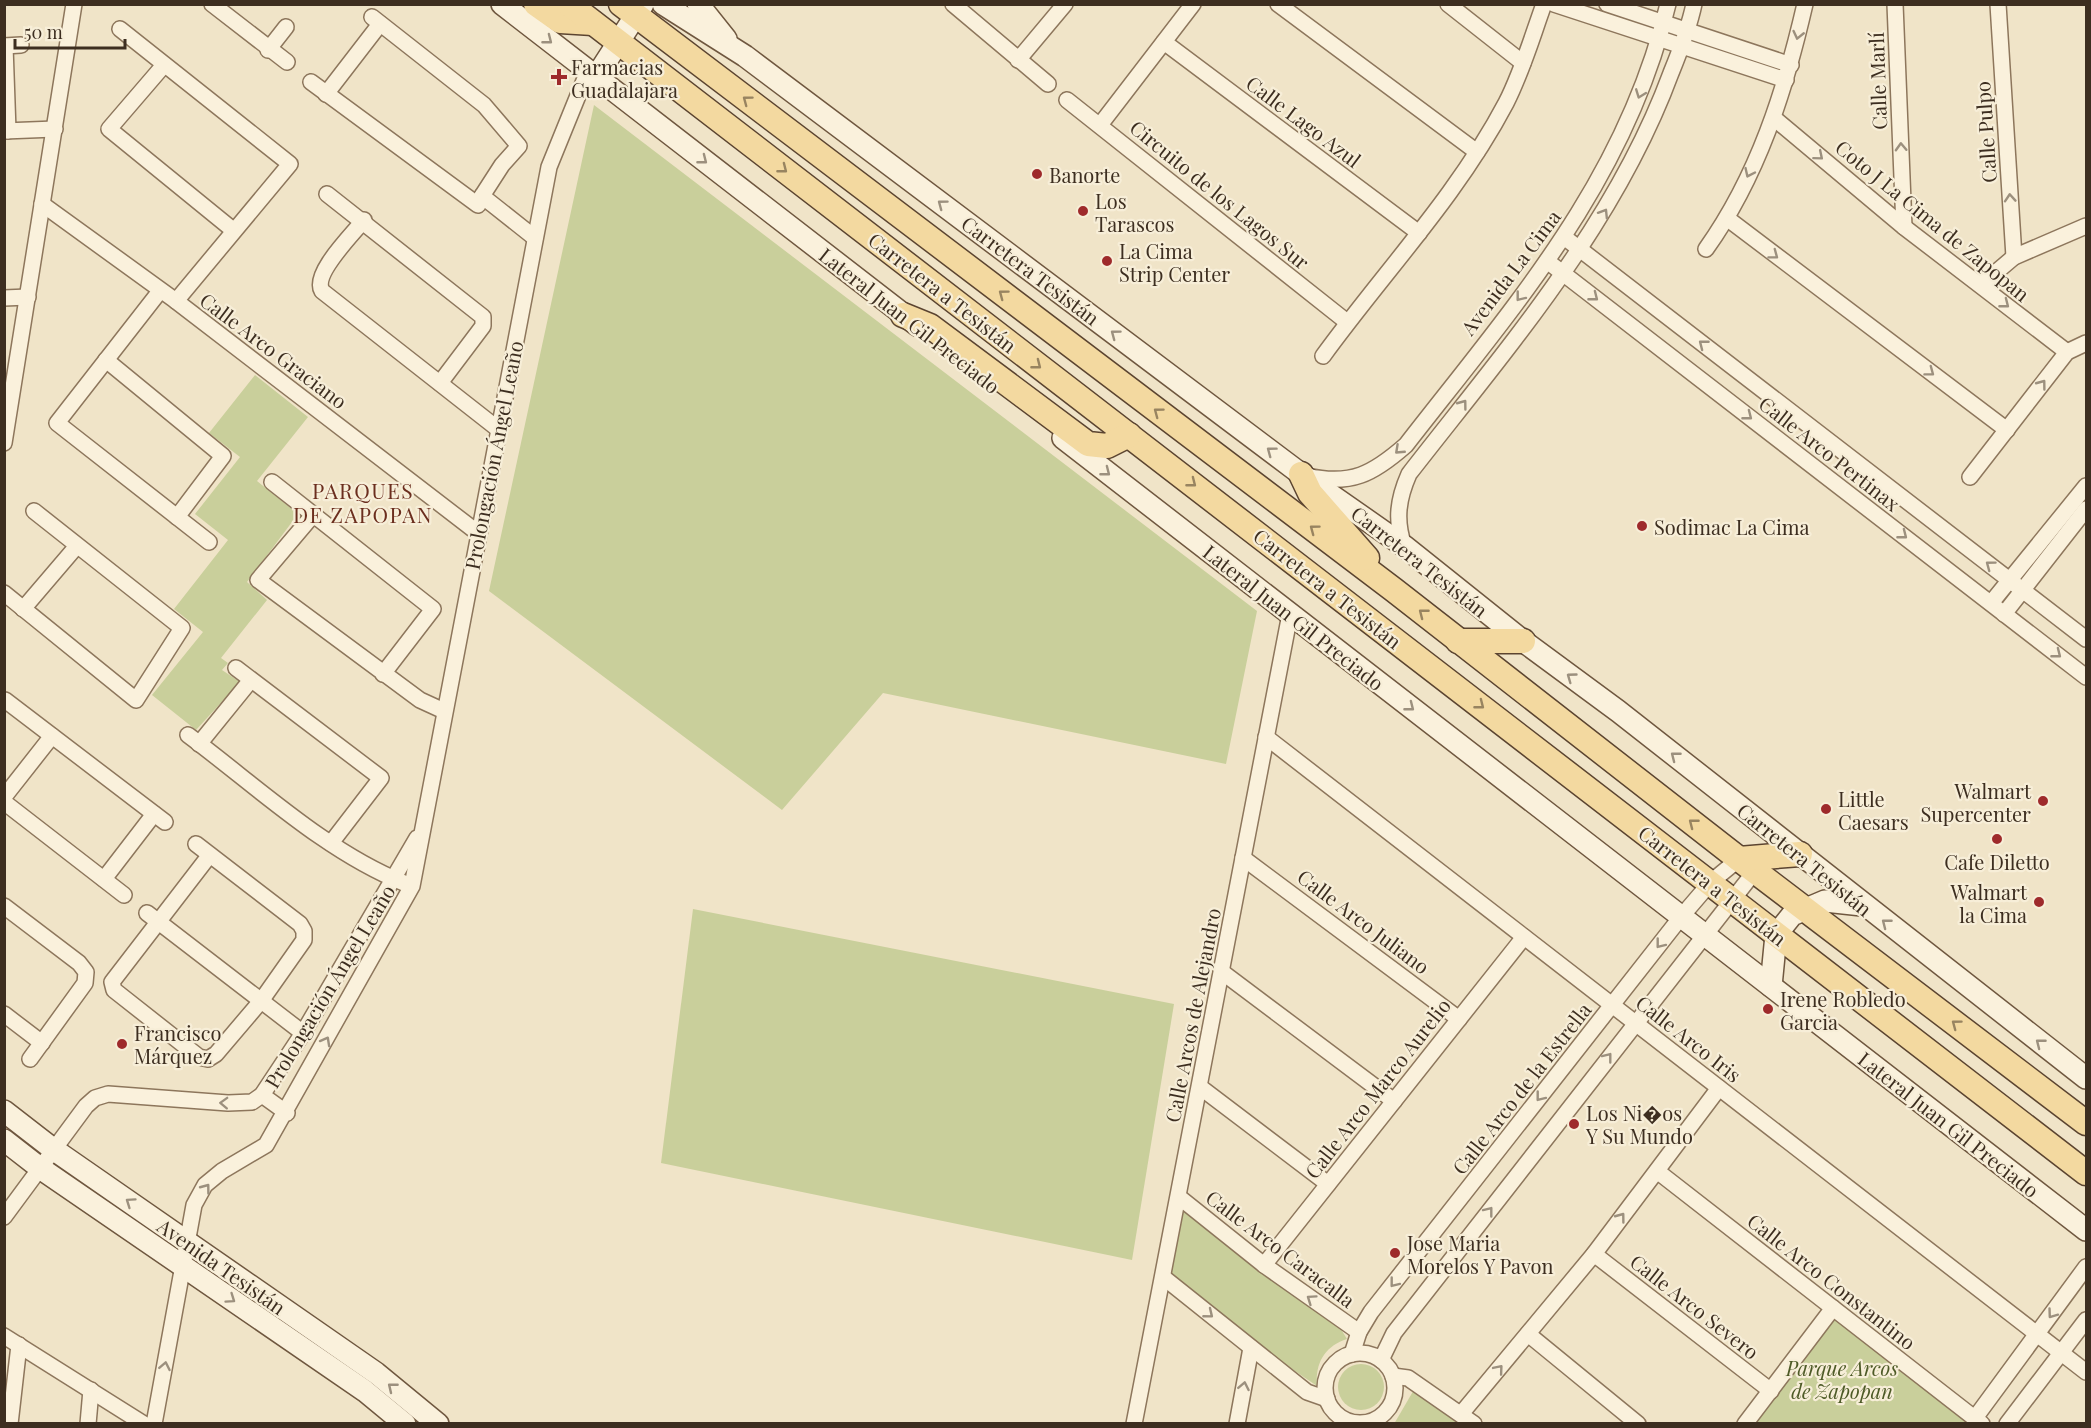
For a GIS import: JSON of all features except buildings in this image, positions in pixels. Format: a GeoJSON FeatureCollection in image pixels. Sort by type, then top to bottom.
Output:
{"type":"FeatureCollection","features":[{"type":"Feature","properties":{"kind":"main road","name":"Lateral Juan Gil Preciado"},"geometry":{"type":"LineString","coordinates":[[502,4],[588,79],[903,315],[2086,1230]]}},
{"type":"Feature","properties":{"kind":"main road"},"geometry":{"type":"LineString","coordinates":[[536,4],[560,21],[608,35]]}},
{"type":"Feature","properties":{"kind":"main road","name":"Carretera a Tesistán"},"geometry":{"type":"LineString","coordinates":[[569,4],[2086,1173]]}},
{"type":"Feature","properties":{"kind":"main road"},"geometry":{"type":"LineString","coordinates":[[663,4],[739,52]]}},
{"type":"Feature","properties":{"kind":"main road"},"geometry":{"type":"LineString","coordinates":[[698,4],[739,52]]}},
{"type":"Feature","properties":{"kind":"main road","name":"Prolongación Ángel Leaño"},"geometry":{"type":"LineString","coordinates":[[588,79],[608,35],[631,8]]}},
{"type":"Feature","properties":{"kind":"main road","name":"Carretera a Tesistán"},"geometry":{"type":"LineString","coordinates":[[631,8],[1394,590],[1747,865],[2086,1123]]}},
{"type":"Feature","properties":{"kind":"main road","name":"Carretera Tesistán"},"geometry":{"type":"LineString","coordinates":[[739,52],[1301,474],[1404,546],[2086,1078]]}},
{"type":"Feature","properties":{"kind":"main road"},"geometry":{"type":"LineString","coordinates":[[903,315],[930,326],[1088,444],[1107,446],[1129,435]]}},
{"type":"Feature","properties":{"kind":"main road"},"geometry":{"type":"LineString","coordinates":[[1301,474],[1310,493],[1394,590]]}},
{"type":"Feature","properties":{"kind":"main road"},"geometry":{"type":"LineString","coordinates":[[1458,640],[1523,641]]}},
{"type":"Feature","properties":{"kind":"main road"},"geometry":{"type":"LineString","coordinates":[[1747,865],[1800,854]]}},
{"type":"Feature","properties":{"kind":"main road"},"geometry":{"type":"LineString","coordinates":[[1771,986],[1776,935],[1792,915],[1825,901],[1862,904]]}},
{"type":"Feature","properties":{"kind":"main road","name":"Avenida Tesistán"},"geometry":{"type":"LineString","coordinates":[[4,1111],[53,1149],[376,1374],[438,1424]]}},
{"type":"Feature","properties":{"kind":"main road","name":"Avenida Tesistán"},"geometry":{"type":"LineString","coordinates":[[4,1140],[40,1168],[364,1391],[405,1424]]}},
{"type":"Feature","properties":{"kind":"street"},"geometry":{"type":"LineString","coordinates":[[4,443],[74,4]]}},
{"type":"Feature","properties":{"kind":"street"},"geometry":{"type":"LineString","coordinates":[[212,4],[268,50],[287,62]]}},
{"type":"Feature","properties":{"kind":"street"},"geometry":{"type":"LineString","coordinates":[[953,4],[1048,84]]}},
{"type":"Feature","properties":{"kind":"street"},"geometry":{"type":"LineString","coordinates":[[1018,60],[1065,4]]}},
{"type":"Feature","properties":{"kind":"street"},"geometry":{"type":"LineString","coordinates":[[1100,125],[1193,4]]}},
{"type":"Feature","properties":{"kind":"street"},"geometry":{"type":"LineString","coordinates":[[1278,4],[1477,152]]}},
{"type":"Feature","properties":{"kind":"street"},"geometry":{"type":"LineString","coordinates":[[1448,4],[1523,63]]}},
{"type":"Feature","properties":{"kind":"street"},"geometry":{"type":"LineString","coordinates":[[1323,356],[1347,322],[1419,233],[1477,152],[1506,102],[1544,4]]}},
{"type":"Feature","properties":{"kind":"street"},"geometry":{"type":"LineString","coordinates":[[1554,4],[1716,57],[1789,72]]}},
{"type":"Feature","properties":{"kind":"street"},"geometry":{"type":"LineString","coordinates":[[1607,4],[1721,42],[1789,72]]}},
{"type":"Feature","properties":{"kind":"street","name":"Avenida La Cima"},"geometry":{"type":"LineString","coordinates":[[1301,474],[1338,480],[1361,477],[1395,454],[1421,425],[1548,261],[1586,204],[1628,126],[1660,39],[1668,4]]}},
{"type":"Feature","properties":{"kind":"street"},"geometry":{"type":"LineString","coordinates":[[1404,546],[1398,529],[1402,490],[1409,474],[1563,273],[1617,192],[1642,143],[1682,46],[1694,4]]}},
{"type":"Feature","properties":{"kind":"street"},"geometry":{"type":"LineString","coordinates":[[1707,249],[1728,219],[1774,119],[1789,72],[1805,4]]}},
{"type":"Feature","properties":{"kind":"street","name":"Calle Marlí"},"geometry":{"type":"LineString","coordinates":[[1895,4],[1904,227]]}},
{"type":"Feature","properties":{"kind":"street","name":"Calle Pulpo"},"geometry":{"type":"LineString","coordinates":[[1998,4],[2014,257]]}},
{"type":"Feature","properties":{"kind":"street"},"geometry":{"type":"LineString","coordinates":[[1622,27],[1627,11]]}},
{"type":"Feature","properties":{"kind":"street"},"geometry":{"type":"LineString","coordinates":[[312,82],[326,94],[477,205],[502,165],[519,146],[484,105],[376,21],[326,94]]}},
{"type":"Feature","properties":{"kind":"street"},"geometry":{"type":"LineString","coordinates":[[268,50],[286,27]]}},
{"type":"Feature","properties":{"kind":"street"},"geometry":{"type":"LineString","coordinates":[[120,29],[290,164],[176,301]]}},
{"type":"Feature","properties":{"kind":"street","name":"Calle Lago Azul"},"geometry":{"type":"LineString","coordinates":[[1164,42],[1419,233]]}},
{"type":"Feature","properties":{"kind":"street"},"geometry":{"type":"LineString","coordinates":[[1716,57],[1721,42]]}},
{"type":"Feature","properties":{"kind":"street"},"geometry":{"type":"LineString","coordinates":[[21,45],[5,46],[6,131],[55,129]]}},
{"type":"Feature","properties":{"kind":"street"},"geometry":{"type":"LineString","coordinates":[[164,65],[109,129],[233,230]]}},
{"type":"Feature","properties":{"kind":"street","name":"Prolongación Ángel Leaño"},"geometry":{"type":"LineString","coordinates":[[154,1424],[194,1205],[205,1185],[266,1145],[412,886],[549,167],[588,79]]}},
{"type":"Feature","properties":{"kind":"street","name":"Circuito de los Lagos Sur"},"geometry":{"type":"LineString","coordinates":[[1067,100],[1347,322]]}},
{"type":"Feature","properties":{"kind":"street","name":"Coto J La Cima de Zapopan"},"geometry":{"type":"LineString","coordinates":[[1774,119],[1904,227],[2067,352]]}},
{"type":"Feature","properties":{"kind":"street"},"geometry":{"type":"LineString","coordinates":[[327,194],[364,220],[483,317],[483,326],[440,383]]}},
{"type":"Feature","properties":{"kind":"street"},"geometry":{"type":"LineString","coordinates":[[483,195],[535,238]]}},
{"type":"Feature","properties":{"kind":"street","name":"Calle Arco Graciano"},"geometry":{"type":"LineString","coordinates":[[42,204],[176,301],[478,533]]}},
{"type":"Feature","properties":{"kind":"street"},"geometry":{"type":"LineString","coordinates":[[1728,219],[2007,430]]}},
{"type":"Feature","properties":{"kind":"street"},"geometry":{"type":"LineString","coordinates":[[364,220],[321,274],[319,285],[325,295],[498,429]]}},
{"type":"Feature","properties":{"kind":"street"},"geometry":{"type":"LineString","coordinates":[[1981,285],[2014,257],[2086,226]]}},
{"type":"Feature","properties":{"kind":"street","name":"Calle Arco Pertinax"},"geometry":{"type":"LineString","coordinates":[[1564,237],[2086,639]]}},
{"type":"Feature","properties":{"kind":"street","name":"Calle Arco Pertinax"},"geometry":{"type":"LineString","coordinates":[[1548,261],[2086,677]]}},
{"type":"Feature","properties":{"kind":"street"},"geometry":{"type":"LineString","coordinates":[[160,291],[57,423],[209,542]]}},
{"type":"Feature","properties":{"kind":"street"},"geometry":{"type":"LineString","coordinates":[[4,298],[28,297]]}},
{"type":"Feature","properties":{"kind":"street"},"geometry":{"type":"LineString","coordinates":[[1970,477],[2067,352],[2086,343]]}},
{"type":"Feature","properties":{"kind":"street"},"geometry":{"type":"LineString","coordinates":[[106,360],[223,456],[177,517]]}},
{"type":"Feature","properties":{"kind":"street"},"geometry":{"type":"LineString","coordinates":[[1421,425],[1438,436]]}},
{"type":"Feature","properties":{"kind":"street"},"geometry":{"type":"LineString","coordinates":[[272,482],[433,609],[383,674]]}},
{"type":"Feature","properties":{"kind":"street"},"geometry":{"type":"LineString","coordinates":[[1991,603],[2085,492]]}},
{"type":"Feature","properties":{"kind":"street"},"geometry":{"type":"LineString","coordinates":[[2004,614],[2086,509]]}},
{"type":"Feature","properties":{"kind":"street"},"geometry":{"type":"LineString","coordinates":[[4,593],[136,700],[182,628],[76,547],[34,511]]}},
{"type":"Feature","properties":{"kind":"street"},"geometry":{"type":"LineString","coordinates":[[313,515],[258,580],[383,674],[420,700],[444,711]]}},
{"type":"Feature","properties":{"kind":"street"},"geometry":{"type":"LineString","coordinates":[[23,609],[76,547]]}},
{"type":"Feature","properties":{"kind":"street"},"geometry":{"type":"LineString","coordinates":[[2027,558],[2040,569]]}},
{"type":"Feature","properties":{"kind":"street","name":"Calle Arcos de Alejandro"},"geometry":{"type":"LineString","coordinates":[[1134,1424],[1290,614]]}},
{"type":"Feature","properties":{"kind":"street"},"geometry":{"type":"LineString","coordinates":[[236,668],[381,778],[331,843]]}},
{"type":"Feature","properties":{"kind":"street"},"geometry":{"type":"LineString","coordinates":[[251,680],[194,740],[366,867],[412,886]]}},
{"type":"Feature","properties":{"kind":"street"},"geometry":{"type":"LineString","coordinates":[[5,700],[160,818],[104,879]]}},
{"type":"Feature","properties":{"kind":"street"},"geometry":{"type":"LineString","coordinates":[[4,797],[52,736]]}},
{"type":"Feature","properties":{"kind":"street","name":"Calle Arco Iris"},"geometry":{"type":"LineString","coordinates":[[1266,737],[2086,1372]]}},
{"type":"Feature","properties":{"kind":"street"},"geometry":{"type":"LineString","coordinates":[[4,802],[124,895]]}},
{"type":"Feature","properties":{"kind":"street","name":"Prolongación Ángel Leaño"},"geometry":{"type":"LineString","coordinates":[[4,1217],[53,1149],[86,1106],[95,1098],[108,1094],[228,1103],[252,1102],[262,1095],[303,1033],[422,827]]}},
{"type":"Feature","properties":{"kind":"street"},"geometry":{"type":"LineString","coordinates":[[196,844],[300,924],[304,931],[304,940],[261,1000],[216,1054],[208,1059],[190,1050],[114,990],[112,982],[152,917],[209,856]]}},
{"type":"Feature","properties":{"kind":"street","name":"Calle Arco Juliano"},"geometry":{"type":"LineString","coordinates":[[1243,858],[1459,1019]]}},
{"type":"Feature","properties":{"kind":"street"},"geometry":{"type":"LineString","coordinates":[[1382,1360],[1394,1334],[1732,900],[1747,865]]}},
{"type":"Feature","properties":{"kind":"street","name":"Calle Arco de la Estrella"},"geometry":{"type":"LineString","coordinates":[[1352,1354],[1359,1332],[1371,1312],[1681,917],[1711,882],[1747,865]]}},
{"type":"Feature","properties":{"kind":"street"},"geometry":{"type":"LineString","coordinates":[[4,906],[80,963],[86,972],[85,983],[30,1059]]}},
{"type":"Feature","properties":{"kind":"street"},"geometry":{"type":"LineString","coordinates":[[152,917],[303,1033]]}},
{"type":"Feature","properties":{"kind":"street","name":"Calle Arco Marco Aurelio"},"geometry":{"type":"LineString","coordinates":[[1264,1265],[1524,937]]}},
{"type":"Feature","properties":{"kind":"street"},"geometry":{"type":"LineString","coordinates":[[1222,972],[1394,1101]]}},
{"type":"Feature","properties":{"kind":"street"},"geometry":{"type":"LineString","coordinates":[[4,1014],[42,1043]]}},
{"type":"Feature","properties":{"kind":"street"},"geometry":{"type":"LineString","coordinates":[[1200,1087],[1328,1184]]}},
{"type":"Feature","properties":{"kind":"street"},"geometry":{"type":"LineString","coordinates":[[1393,1376],[1408,1378],[1467,1419],[1528,1334],[1594,1254],[1719,1088]]}},
{"type":"Feature","properties":{"kind":"street"},"geometry":{"type":"LineString","coordinates":[[262,1095],[286,1113]]}},
{"type":"Feature","properties":{"kind":"street","name":"Calle Arco Constantino"},"geometry":{"type":"LineString","coordinates":[[1657,1171],[1978,1421]]}},
{"type":"Feature","properties":{"kind":"street","name":"Calle Arco Caracalla"},"geometry":{"type":"LineString","coordinates":[[1179,1197],[1264,1265],[1359,1332]]}},
{"type":"Feature","properties":{"kind":"street","name":"Calle Arco Severo"},"geometry":{"type":"LineString","coordinates":[[1594,1254],[1771,1391]]}},
{"type":"Feature","properties":{"kind":"street"},"geometry":{"type":"LineString","coordinates":[[1978,1421],[2086,1267]]}},
{"type":"Feature","properties":{"kind":"street"},"geometry":{"type":"LineString","coordinates":[[1163,1277],[1307,1392],[1327,1399]]}},
{"type":"Feature","properties":{"kind":"street"},"geometry":{"type":"LineString","coordinates":[[1745,1424],[1833,1308]]}},
{"type":"Feature","properties":{"kind":"street"},"geometry":{"type":"LineString","coordinates":[[2007,1424],[2086,1320]]}},
{"type":"Feature","properties":{"kind":"street"},"geometry":{"type":"LineString","coordinates":[[1528,1334],[1638,1424]]}},
{"type":"Feature","properties":{"kind":"street"},"geometry":{"type":"LineString","coordinates":[[4,1336],[144,1424]]}},
{"type":"Feature","properties":{"kind":"street"},"geometry":{"type":"LineString","coordinates":[[10,1424],[19,1345]]}},
{"type":"Feature","properties":{"kind":"street"},"geometry":{"type":"LineString","coordinates":[[1237,1424],[1251,1348]]}},
{"type":"Feature","properties":{"kind":"street"},"geometry":{"type":"LineString","coordinates":[[1352,1354],[1367,1354],[1382,1360],[1393,1376],[1396,1389],[1393,1402],[1381,1420],[1357,1423],[1344,1419],[1333,1411],[1325,1388],[1327,1376],[1341,1359],[1352,1354]]}},
{"type":"Feature","properties":{"kind":"street"},"geometry":{"type":"LineString","coordinates":[[88,1424],[91,1390]]}},
{"type":"Feature","properties":{"kind":"green space"},"geometry":{"type":"Polygon","coordinates":[[[594,105],[1257,611],[1226,764],[883,693],[782,810],[489,591],[594,105]]]}},
{"type":"Feature","properties":{"kind":"green space"},"geometry":{"type":"Polygon","coordinates":[[[255,375],[308,417],[257,481],[298,514],[247,582],[267,600],[221,658],[228,663],[222,670],[240,682],[196,730],[152,695],[203,632],[174,609],[228,540],[195,514],[240,457],[209,433],[255,375]]]}},
{"type":"Feature","properties":{"kind":"green space"},"geometry":{"type":"Polygon","coordinates":[[[693,909],[1174,1004],[1132,1260],[661,1163],[693,909]]]}},
{"type":"Feature","properties":{"kind":"green space"},"geometry":{"type":"Polygon","coordinates":[[[1183,1211],[1339,1326],[1347,1339],[1333,1346],[1323,1356],[1318,1370],[1317,1386],[1254,1343],[1169,1273],[1183,1211]]]}},
{"type":"Feature","properties":{"kind":"green space","name":"Parque Arcos de Zapopan"},"geometry":{"type":"Polygon","coordinates":[[[1833,1315],[1971,1424],[1752,1424],[1833,1315]]]}},
{"type":"Feature","properties":{"kind":"green space"},"geometry":{"type":"Polygon","coordinates":[[[1366,1364],[1378,1370],[1383,1378],[1383,1396],[1378,1404],[1370,1409],[1356,1410],[1344,1404],[1339,1396],[1338,1382],[1344,1370],[1352,1365],[1366,1364]]]}},
{"type":"Feature","properties":{"kind":"green space"},"geometry":{"type":"Polygon","coordinates":[[[1415,1388],[1463,1424],[1394,1424],[1415,1388]]]}},
{"type":"Feature","properties":{"kind":"place","name":"Farmacias Guadalajara"},"geometry":{"type":"Point","coordinates":[559,77]}},
{"type":"Feature","properties":{"kind":"place","name":"Banorte"},"geometry":{"type":"Point","coordinates":[1037,174]}},
{"type":"Feature","properties":{"kind":"place","name":"Los Tarascos"},"geometry":{"type":"Point","coordinates":[1083,211]}},
{"type":"Feature","properties":{"kind":"place","name":"La Cima Strip Center"},"geometry":{"type":"Point","coordinates":[1107,261]}},
{"type":"Feature","properties":{"kind":"place","name":"Sodimac La Cima"},"geometry":{"type":"Point","coordinates":[1642,526]}},
{"type":"Feature","properties":{"kind":"place","name":"Walmart Supercenter"},"geometry":{"type":"Point","coordinates":[2043,801]}},
{"type":"Feature","properties":{"kind":"place","name":"Little Caesars"},"geometry":{"type":"Point","coordinates":[1826,809]}},
{"type":"Feature","properties":{"kind":"place","name":"Cafe Diletto"},"geometry":{"type":"Point","coordinates":[1997,839]}},
{"type":"Feature","properties":{"kind":"place","name":"Walmart la Cima"},"geometry":{"type":"Point","coordinates":[2039,902]}},
{"type":"Feature","properties":{"kind":"place","name":"Irene Robledo Garcia"},"geometry":{"type":"Point","coordinates":[1768,1009]}},
{"type":"Feature","properties":{"kind":"place","name":"Francisco Márquez"},"geometry":{"type":"Point","coordinates":[122,1044]}},
{"type":"Feature","properties":{"kind":"place","name":"Los Ni�os Y Su Mundo"},"geometry":{"type":"Point","coordinates":[1574,1124]}},
{"type":"Feature","properties":{"kind":"place","name":"Jose Maria Morelos Y Pavon"},"geometry":{"type":"Point","coordinates":[1395,1253]}},
{"type":"Feature","properties":{"kind":"district","name":"PARQUES DE ZAPOPAN"},"geometry":{"type":"Point","coordinates":[363,502]}}]}
